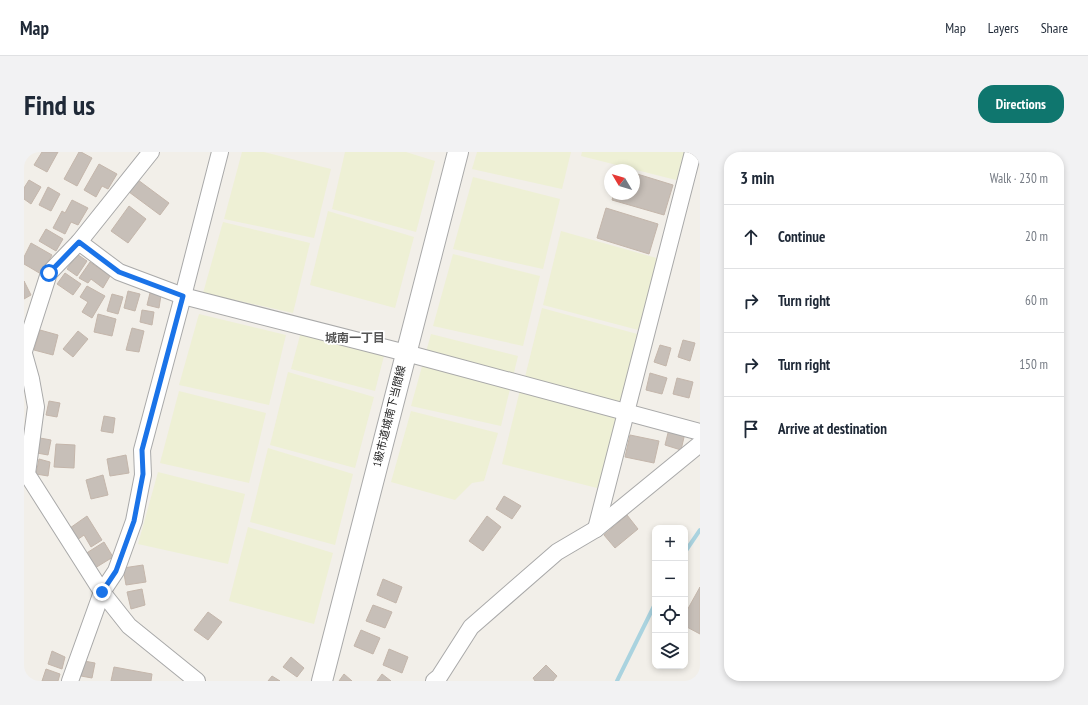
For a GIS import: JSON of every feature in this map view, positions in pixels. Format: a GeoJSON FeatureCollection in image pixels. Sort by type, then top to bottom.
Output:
{"type":"FeatureCollection","features":[{"type":"Feature","properties":{"kind":"street"},"geometry":{"type":"LineString","coordinates":[[24,351],[49,273],[79,242],[151,152]]}},
{"type":"Feature","properties":{"kind":"street"},"geometry":{"type":"LineString","coordinates":[[70,681],[102,592],[116,571],[134,521],[143,474],[142,450],[220,152]]}},
{"type":"Feature","properties":{"kind":"street","name":"1級市道城南下当間線"},"geometry":{"type":"LineString","coordinates":[[322,681],[458,152]]}},
{"type":"Feature","properties":{"kind":"street"},"geometry":{"type":"LineString","coordinates":[[596,529],[628,412],[694,152]]}},
{"type":"Feature","properties":{"kind":"street"},"geometry":{"type":"LineString","coordinates":[[79,242],[119,272],[183,296],[406,353],[700,432]]}},
{"type":"Feature","properties":{"kind":"street"},"geometry":{"type":"LineString","coordinates":[[24,354],[31,379],[36,407],[26,471],[102,592],[129,626],[197,681]]}},
{"type":"Feature","properties":{"kind":"street"},"geometry":{"type":"LineString","coordinates":[[434,681],[471,627],[557,552],[596,529],[700,444]]}},
{"type":"Feature","properties":{"kind":"green space"},"geometry":{"type":"Polygon","coordinates":[[[242,152],[264,152],[331,169],[314,238],[224,219],[242,152]]]}},
{"type":"Feature","properties":{"kind":"green space"},"geometry":{"type":"Polygon","coordinates":[[[345,152],[406,152],[435,161],[416,232],[332,209],[345,152]]]}},
{"type":"Feature","properties":{"kind":"green space"},"geometry":{"type":"Polygon","coordinates":[[[477,152],[571,152],[562,189],[472,169],[477,152]]]}},
{"type":"Feature","properties":{"kind":"green space"},"geometry":{"type":"Polygon","coordinates":[[[582,152],[688,152],[680,181],[640,171],[640,164],[613,164],[581,156],[582,152]]]}},
{"type":"Feature","properties":{"kind":"green space"},"geometry":{"type":"Polygon","coordinates":[[[473,177],[560,199],[543,269],[453,249],[473,177]]]}},
{"type":"Feature","properties":{"kind":"green space"},"geometry":{"type":"Polygon","coordinates":[[[328,211],[414,237],[395,308],[310,285],[328,211]]]}},
{"type":"Feature","properties":{"kind":"green space"},"geometry":{"type":"Polygon","coordinates":[[[223,222],[310,243],[293,313],[203,293],[223,222]]]}},
{"type":"Feature","properties":{"kind":"green space"},"geometry":{"type":"Polygon","coordinates":[[[561,231],[660,259],[642,331],[543,305],[561,231]]]}},
{"type":"Feature","properties":{"kind":"green space"},"geometry":{"type":"Polygon","coordinates":[[[453,254],[540,276],[523,346],[433,326],[453,254]]]}},
{"type":"Feature","properties":{"kind":"green space"},"geometry":{"type":"Polygon","coordinates":[[[542,308],[641,335],[623,407],[524,381],[542,308]]]}},
{"type":"Feature","properties":{"kind":"green space"},"geometry":{"type":"Polygon","coordinates":[[[199,314],[286,335],[269,405],[179,385],[199,314]]]}},
{"type":"Feature","properties":{"kind":"green space"},"geometry":{"type":"Polygon","coordinates":[[[302,328],[386,348],[375,391],[291,369],[302,328]]]}},
{"type":"Feature","properties":{"kind":"green space"},"geometry":{"type":"Polygon","coordinates":[[[431,334],[518,356],[501,426],[411,406],[431,334]]]}},
{"type":"Feature","properties":{"kind":"green space"},"geometry":{"type":"Polygon","coordinates":[[[288,372],[374,397],[355,468],[270,445],[288,372]]]}},
{"type":"Feature","properties":{"kind":"green space"},"geometry":{"type":"Polygon","coordinates":[[[520,390],[619,417],[601,489],[502,464],[520,390]]]}},
{"type":"Feature","properties":{"kind":"green space"},"geometry":{"type":"Polygon","coordinates":[[[179,391],[266,413],[249,483],[160,463],[179,391]]]}},
{"type":"Feature","properties":{"kind":"green space"},"geometry":{"type":"Polygon","coordinates":[[[411,411],[498,433],[484,481],[472,483],[455,500],[391,482],[411,411]]]}},
{"type":"Feature","properties":{"kind":"green space"},"geometry":{"type":"Polygon","coordinates":[[[268,448],[353,474],[335,545],[250,522],[268,448]]]}},
{"type":"Feature","properties":{"kind":"green space"},"geometry":{"type":"Polygon","coordinates":[[[158,472],[245,494],[228,564],[138,544],[158,472]]]}},
{"type":"Feature","properties":{"kind":"green space"},"geometry":{"type":"Polygon","coordinates":[[[248,527],[333,553],[314,624],[229,601],[248,527]]]}},
{"type":"Feature","properties":{"kind":"building"},"geometry":{"type":"Polygon","coordinates":[[[42,152],[58,152],[47,172],[34,165],[42,152]]]}},
{"type":"Feature","properties":{"kind":"building"},"geometry":{"type":"Polygon","coordinates":[[[79,152],[92,158],[77,186],[64,179],[79,152]]]}},
{"type":"Feature","properties":{"kind":"building"},"geometry":{"type":"Polygon","coordinates":[[[99,164],[117,174],[108,189],[102,186],[96,197],[84,190],[99,164]]]}},
{"type":"Feature","properties":{"kind":"building"},"geometry":{"type":"Polygon","coordinates":[[[640,175],[673,185],[664,215],[612,200],[640,200],[640,175]]]}},
{"type":"Feature","properties":{"kind":"building"},"geometry":{"type":"Polygon","coordinates":[[[29,180],[41,187],[31,204],[24,199],[24,188],[29,180]]]}},
{"type":"Feature","properties":{"kind":"building"},"geometry":{"type":"Polygon","coordinates":[[[138,180],[169,203],[160,215],[129,192],[138,180]]]}},
{"type":"Feature","properties":{"kind":"building"},"geometry":{"type":"Polygon","coordinates":[[[48,187],[60,194],[51,211],[39,205],[48,187]]]}},
{"type":"Feature","properties":{"kind":"building"},"geometry":{"type":"Polygon","coordinates":[[[72,200],[88,208],[78,225],[71,222],[65,234],[53,228],[62,211],[65,213],[72,200]]]}},
{"type":"Feature","properties":{"kind":"building"},"geometry":{"type":"Polygon","coordinates":[[[129,206],[146,219],[128,243],[111,231],[129,206]]]}},
{"type":"Feature","properties":{"kind":"building"},"geometry":{"type":"Polygon","coordinates":[[[606,208],[658,224],[649,254],[597,238],[606,208]]]}},
{"type":"Feature","properties":{"kind":"building"},"geometry":{"type":"Polygon","coordinates":[[[46,229],[63,239],[56,251],[39,241],[46,229]]]}},
{"type":"Feature","properties":{"kind":"building"},"geometry":{"type":"Polygon","coordinates":[[[31,243],[52,255],[41,274],[24,264],[24,257],[31,243]]]}},
{"type":"Feature","properties":{"kind":"building"},"geometry":{"type":"Polygon","coordinates":[[[77,254],[87,261],[77,276],[67,269],[77,254]]]}},
{"type":"Feature","properties":{"kind":"building"},"geometry":{"type":"Polygon","coordinates":[[[90,262],[110,276],[103,288],[91,279],[88,283],[79,278],[90,262]]]}},
{"type":"Feature","properties":{"kind":"building"},"geometry":{"type":"Polygon","coordinates":[[[65,273],[81,284],[73,295],[57,284],[65,273]]]}},
{"type":"Feature","properties":{"kind":"building"},"geometry":{"type":"Polygon","coordinates":[[[24,281],[31,295],[24,299],[24,281]]]}},
{"type":"Feature","properties":{"kind":"building"},"geometry":{"type":"Polygon","coordinates":[[[87,286],[105,296],[92,318],[82,312],[88,302],[80,297],[87,286]]]}},
{"type":"Feature","properties":{"kind":"building"},"geometry":{"type":"Polygon","coordinates":[[[128,291],[140,294],[135,311],[124,308],[128,291]]]}},
{"type":"Feature","properties":{"kind":"building"},"geometry":{"type":"Polygon","coordinates":[[[150,293],[161,295],[159,308],[147,305],[150,293]]]}},
{"type":"Feature","properties":{"kind":"building"},"geometry":{"type":"Polygon","coordinates":[[[112,294],[123,297],[118,314],[107,311],[112,294]]]}},
{"type":"Feature","properties":{"kind":"building"},"geometry":{"type":"Polygon","coordinates":[[[142,310],[154,312],[152,325],[140,322],[142,310]]]}},
{"type":"Feature","properties":{"kind":"building"},"geometry":{"type":"Polygon","coordinates":[[[98,314],[116,319],[112,336],[94,332],[98,314]]]}},
{"type":"Feature","properties":{"kind":"building"},"geometry":{"type":"Polygon","coordinates":[[[132,328],[144,331],[139,352],[126,350],[132,328]]]}},
{"type":"Feature","properties":{"kind":"building"},"geometry":{"type":"Polygon","coordinates":[[[40,330],[58,335],[53,355],[34,350],[40,330]]]}},
{"type":"Feature","properties":{"kind":"building"},"geometry":{"type":"Polygon","coordinates":[[[78,331],[88,339],[73,357],[63,349],[78,331]]]}},
{"type":"Feature","properties":{"kind":"building"},"geometry":{"type":"Polygon","coordinates":[[[683,340],[695,343],[690,361],[678,357],[683,340]]]}},
{"type":"Feature","properties":{"kind":"building"},"geometry":{"type":"Polygon","coordinates":[[[660,345],[671,348],[666,366],[654,362],[660,345]]]}},
{"type":"Feature","properties":{"kind":"building"},"geometry":{"type":"Polygon","coordinates":[[[650,373],[667,378],[662,394],[646,390],[650,373]]]}},
{"type":"Feature","properties":{"kind":"building"},"geometry":{"type":"Polygon","coordinates":[[[677,378],[693,382],[689,398],[673,394],[677,378]]]}},
{"type":"Feature","properties":{"kind":"building"},"geometry":{"type":"Polygon","coordinates":[[[49,401],[60,403],[57,417],[46,415],[49,401]]]}},
{"type":"Feature","properties":{"kind":"building"},"geometry":{"type":"Polygon","coordinates":[[[104,416],[115,418],[113,433],[101,431],[104,416]]]}},
{"type":"Feature","properties":{"kind":"building"},"geometry":{"type":"Polygon","coordinates":[[[669,429],[685,433],[681,450],[665,445],[669,429]]]}},
{"type":"Feature","properties":{"kind":"building"},"geometry":{"type":"Polygon","coordinates":[[[630,435],[659,441],[654,463],[625,457],[630,435]]]}},
{"type":"Feature","properties":{"kind":"building"},"geometry":{"type":"Polygon","coordinates":[[[40,438],[51,440],[48,455],[37,453],[40,438]]]}},
{"type":"Feature","properties":{"kind":"building"},"geometry":{"type":"Polygon","coordinates":[[[56,444],[75,445],[74,468],[54,467],[56,444]]]}},
{"type":"Feature","properties":{"kind":"building"},"geometry":{"type":"Polygon","coordinates":[[[126,455],[129,473],[110,476],[107,459],[126,455]]]}},
{"type":"Feature","properties":{"kind":"building"},"geometry":{"type":"Polygon","coordinates":[[[39,459],[50,462],[48,476],[36,474],[39,459]]]}},
{"type":"Feature","properties":{"kind":"building"},"geometry":{"type":"Polygon","coordinates":[[[103,475],[108,495],[91,499],[86,480],[103,475]]]}},
{"type":"Feature","properties":{"kind":"building"},"geometry":{"type":"Polygon","coordinates":[[[504,496],[521,506],[512,519],[496,509],[504,496]]]}},
{"type":"Feature","properties":{"kind":"building"},"geometry":{"type":"Polygon","coordinates":[[[627,515],[638,529],[615,548],[604,535],[627,515]]]}},
{"type":"Feature","properties":{"kind":"building"},"geometry":{"type":"Polygon","coordinates":[[[87,516],[102,540],[91,547],[84,535],[77,540],[70,528],[87,516]]]}},
{"type":"Feature","properties":{"kind":"building"},"geometry":{"type":"Polygon","coordinates":[[[487,516],[501,527],[483,551],[469,541],[487,516]]]}},
{"type":"Feature","properties":{"kind":"building"},"geometry":{"type":"Polygon","coordinates":[[[104,542],[113,557],[95,568],[85,554],[104,542]]]}},
{"type":"Feature","properties":{"kind":"building"},"geometry":{"type":"Polygon","coordinates":[[[143,565],[146,582],[126,585],[123,568],[143,565]]]}},
{"type":"Feature","properties":{"kind":"building"},"geometry":{"type":"Polygon","coordinates":[[[383,579],[402,587],[396,603],[377,595],[383,579]]]}},
{"type":"Feature","properties":{"kind":"building"},"geometry":{"type":"Polygon","coordinates":[[[700,587],[700,634],[688,628],[688,609],[700,587]]]}},
{"type":"Feature","properties":{"kind":"building"},"geometry":{"type":"Polygon","coordinates":[[[142,589],[145,605],[131,609],[127,592],[142,589]]]}},
{"type":"Feature","properties":{"kind":"building"},"geometry":{"type":"Polygon","coordinates":[[[373,605],[392,612],[385,628],[366,621],[373,605]]]}},
{"type":"Feature","properties":{"kind":"building"},"geometry":{"type":"Polygon","coordinates":[[[208,612],[222,622],[208,640],[194,630],[208,612]]]}},
{"type":"Feature","properties":{"kind":"building"},"geometry":{"type":"Polygon","coordinates":[[[361,630],[380,638],[373,654],[354,646],[361,630]]]}},
{"type":"Feature","properties":{"kind":"building"},"geometry":{"type":"Polygon","coordinates":[[[389,649],[408,657],[402,673],[383,665],[389,649]]]}},
{"type":"Feature","properties":{"kind":"building"},"geometry":{"type":"Polygon","coordinates":[[[52,651],[65,657],[62,669],[48,664],[52,651]]]}},
{"type":"Feature","properties":{"kind":"building"},"geometry":{"type":"Polygon","coordinates":[[[291,657],[304,668],[297,677],[283,667],[291,657]]]}},
{"type":"Feature","properties":{"kind":"building"},"geometry":{"type":"Polygon","coordinates":[[[84,661],[95,663],[92,678],[81,676],[84,661]]]}},
{"type":"Feature","properties":{"kind":"building"},"geometry":{"type":"Polygon","coordinates":[[[546,665],[557,676],[553,681],[535,681],[533,678],[546,665]]]}},
{"type":"Feature","properties":{"kind":"building"},"geometry":{"type":"Polygon","coordinates":[[[114,667],[152,674],[151,681],[111,681],[114,667]]]}},
{"type":"Feature","properties":{"kind":"building"},"geometry":{"type":"Polygon","coordinates":[[[46,669],[60,674],[58,681],[42,681],[46,669]]]}},
{"type":"Feature","properties":{"kind":"building"},"geometry":{"type":"Polygon","coordinates":[[[344,674],[352,681],[339,681],[344,674]]]}},
{"type":"Feature","properties":{"kind":"building"},"geometry":{"type":"Polygon","coordinates":[[[382,674],[391,681],[377,681],[382,674]]]}},
{"type":"Feature","properties":{"kind":"building"},"geometry":{"type":"Polygon","coordinates":[[[272,676],[280,681],[268,681],[272,676]]]}},
{"type":"Feature","properties":{"kind":"waterway"},"geometry":{"type":"LineString","coordinates":[[688,548],[700,530]]}},
{"type":"Feature","properties":{"kind":"waterway"},"geometry":{"type":"LineString","coordinates":[[617,681],[652,610]]}},
{"type":"Feature","properties":{"kind":"district","name":"城南一丁目"},"geometry":{"type":"Point","coordinates":[355,338]}},
{"type":"Feature","properties":{"kind":"route"},"geometry":{"type":"LineString","coordinates":[[49,273],[79,242],[119,272],[183,296],[142,450],[143,474],[134,521],[116,571],[102,592]]}}]}
